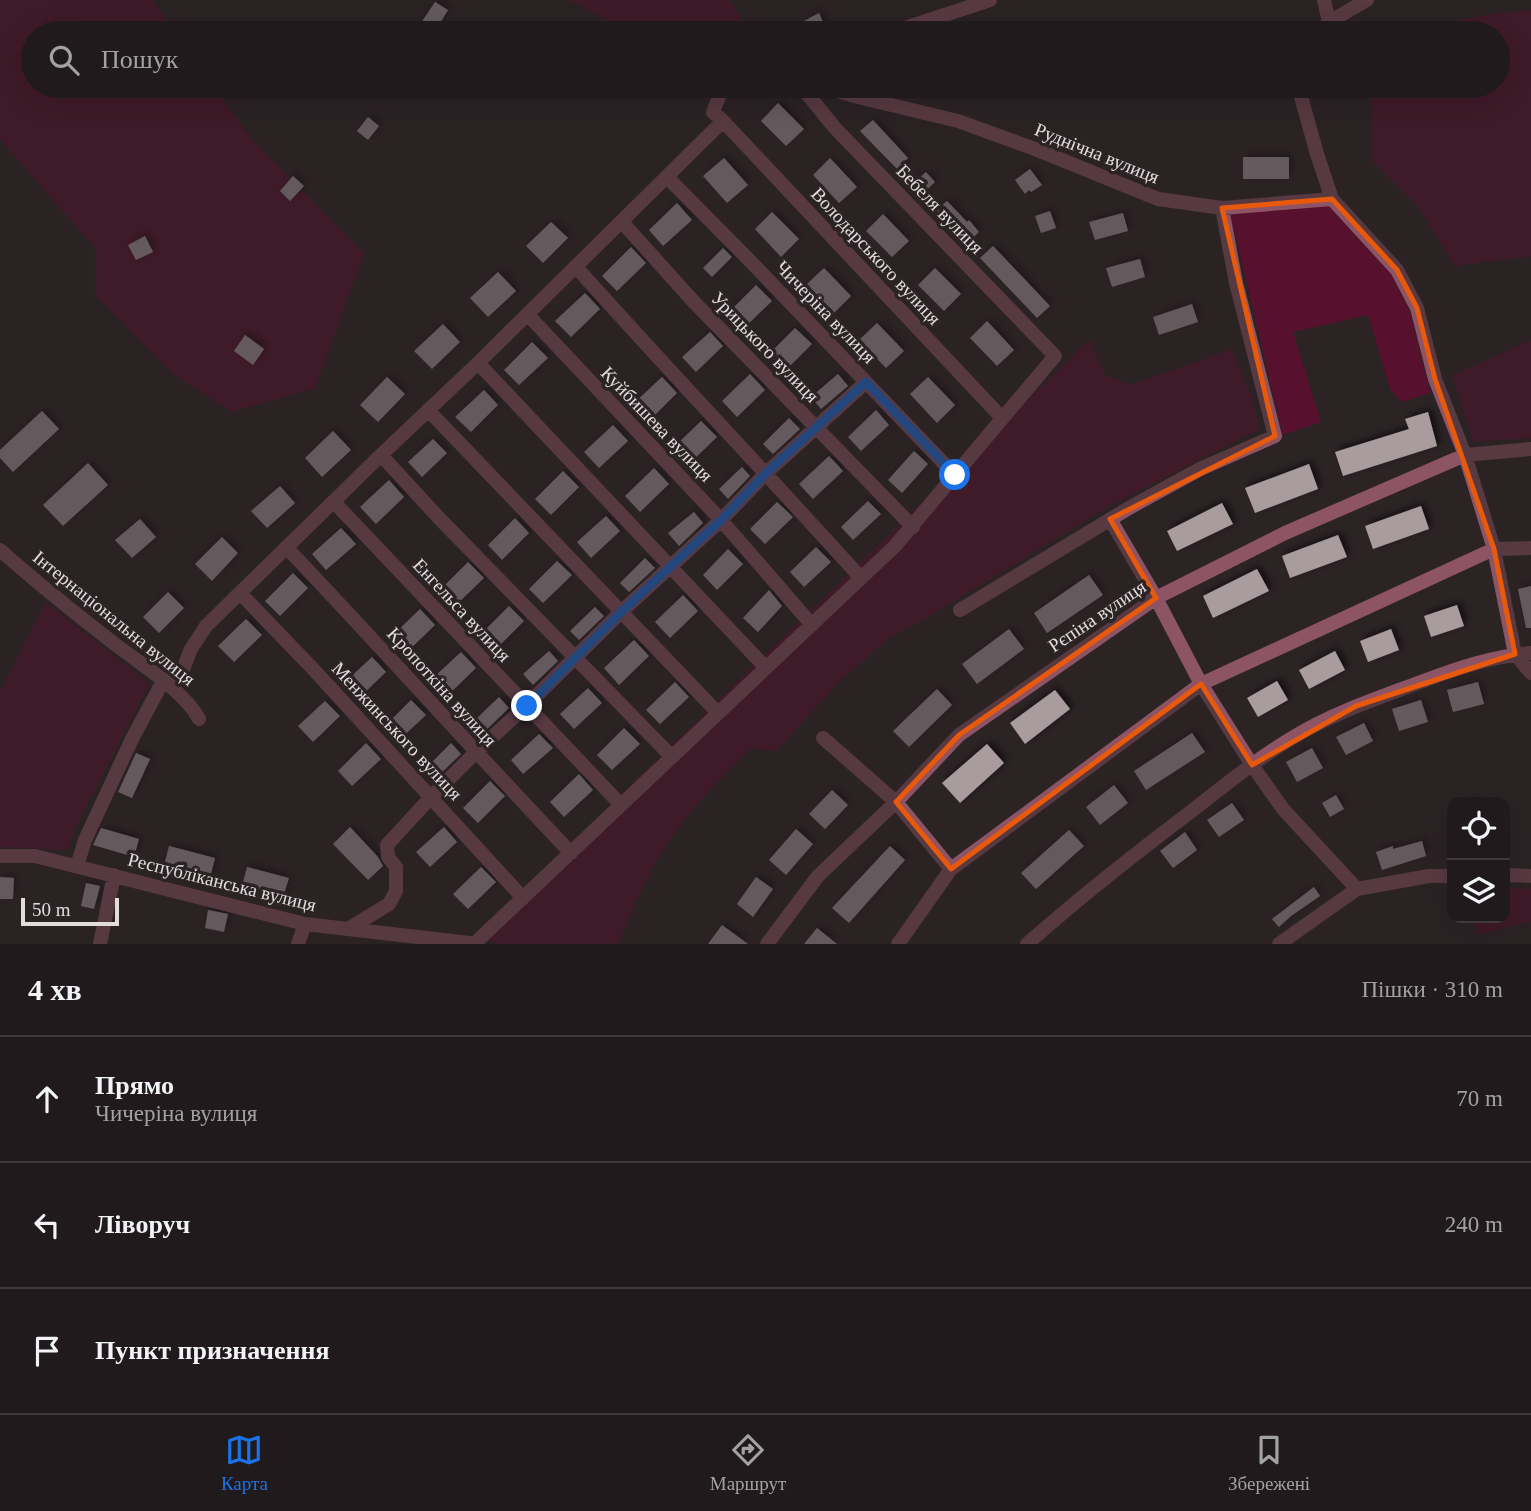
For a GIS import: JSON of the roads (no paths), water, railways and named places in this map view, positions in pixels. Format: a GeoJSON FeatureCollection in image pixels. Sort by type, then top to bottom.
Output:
{"type":"FeatureCollection","features":[{"type":"Feature","properties":{"kind":"street"},"geometry":{"type":"LineString","coordinates":[[926,21],[990,0]]}},
{"type":"Feature","properties":{"kind":"street"},"geometry":{"type":"LineString","coordinates":[[1324,0],[1329,21]]}},
{"type":"Feature","properties":{"kind":"street"},"geometry":{"type":"LineString","coordinates":[[1331,21],[1367,0]]}},
{"type":"Feature","properties":{"kind":"street"},"geometry":{"type":"LineString","coordinates":[[77,866],[85,840],[163,681],[182,672],[191,649],[205,626],[528,315],[723,121],[713,112],[719,98]]}},
{"type":"Feature","properties":{"kind":"street","name":"Бебеля вулиця"},"geometry":{"type":"LineString","coordinates":[[811,98],[834,127],[1055,356],[1002,418]]}},
{"type":"Feature","properties":{"kind":"street","name":"Руднічна вулиця"},"geometry":{"type":"LineString","coordinates":[[862,98],[958,121],[1158,199],[1222,208],[1332,199]]}},
{"type":"Feature","properties":{"kind":"street"},"geometry":{"type":"LineString","coordinates":[[1301,98],[1332,199],[1397,270],[1417,308],[1435,379],[1465,455],[1494,549],[1515,654],[1531,673]]}},
{"type":"Feature","properties":{"kind":"street","name":"Володарського вулиця"},"geometry":{"type":"LineString","coordinates":[[723,121],[1002,418]]}},
{"type":"Feature","properties":{"kind":"street","name":"Чичеріна вулиця"},"geometry":{"type":"LineString","coordinates":[[667,177],[955,475]]}},
{"type":"Feature","properties":{"kind":"street"},"geometry":{"type":"LineString","coordinates":[[960,610],[1110,519],[1200,469],[1275,436],[1236,283],[1222,208]]}},
{"type":"Feature","properties":{"kind":"street","name":"Урицького вулиця"},"geometry":{"type":"LineString","coordinates":[[622,222],[693,301],[913,527]]}},
{"type":"Feature","properties":{"kind":"street"},"geometry":{"type":"LineString","coordinates":[[576,267],[861,579]]}},
{"type":"Feature","properties":{"kind":"street","name":"Куйбишева вулиця"},"geometry":{"type":"LineString","coordinates":[[528,315],[721,520],[812,625]]}},
{"type":"Feature","properties":{"kind":"street"},"geometry":{"type":"LineString","coordinates":[[478,363],[766,668]]}},
{"type":"Feature","properties":{"kind":"street"},"geometry":{"type":"LineString","coordinates":[[348,929],[389,904],[396,891],[396,867],[388,857],[387,845],[432,796],[621,612],[721,520],[766,473],[866,382]]}},
{"type":"Feature","properties":{"kind":"street"},"geometry":{"type":"LineString","coordinates":[[428,410],[718,713]]}},
{"type":"Feature","properties":{"kind":"street"},"geometry":{"type":"LineString","coordinates":[[476,944],[913,527],[1002,418]]}},
{"type":"Feature","properties":{"kind":"street","name":"Рєпіна вулиця"},"geometry":{"type":"LineString","coordinates":[[767,944],[818,876],[896,802],[959,735],[1156,598],[1286,533],[1465,455],[1531,449]]}},
{"type":"Feature","properties":{"kind":"street"},"geometry":{"type":"LineString","coordinates":[[381,455],[672,757]]}},
{"type":"Feature","properties":{"kind":"street","name":"Енгельса вулиця"},"geometry":{"type":"LineString","coordinates":[[334,502],[621,805]]}},
{"type":"Feature","properties":{"kind":"street"},"geometry":{"type":"LineString","coordinates":[[1110,519],[1156,598],[1201,684],[1252,765],[1283,808],[1357,889]]}},
{"type":"Feature","properties":{"kind":"street","name":"Кропоткіна вулиця"},"geometry":{"type":"LineString","coordinates":[[286,547],[571,853]]}},
{"type":"Feature","properties":{"kind":"street"},"geometry":{"type":"LineString","coordinates":[[898,944],[951,869],[1201,684],[1494,549],[1531,548]]}},
{"type":"Feature","properties":{"kind":"street","name":"Інтернаціональна вулиця"},"geometry":{"type":"LineString","coordinates":[[0,550],[163,681],[194,708],[199,719]]}},
{"type":"Feature","properties":{"kind":"street","name":"Менжинського вулиця"},"geometry":{"type":"LineString","coordinates":[[240,593],[432,796],[523,898]]}},
{"type":"Feature","properties":{"kind":"street"},"geometry":{"type":"LineString","coordinates":[[1027,944],[1154,840],[1252,765],[1293,738],[1356,706],[1459,668],[1515,654],[1531,653]]}},
{"type":"Feature","properties":{"kind":"street"},"geometry":{"type":"LineString","coordinates":[[823,738],[896,802],[951,869]]}},
{"type":"Feature","properties":{"kind":"street","name":"Республіканська вулиця"},"geometry":{"type":"LineString","coordinates":[[0,856],[35,856],[305,924],[476,944]]}},
{"type":"Feature","properties":{"kind":"street"},"geometry":{"type":"LineString","coordinates":[[100,944],[114,875]]}},
{"type":"Feature","properties":{"kind":"street"},"geometry":{"type":"LineString","coordinates":[[1510,875],[1531,876]]}},
{"type":"Feature","properties":{"kind":"street"},"geometry":{"type":"LineString","coordinates":[[1279,944],[1357,889],[1429,876],[1447,876]]}},
{"type":"Feature","properties":{"kind":"street"},"geometry":{"type":"LineString","coordinates":[[298,944],[305,924]]}},
{"type":"Feature","properties":{"kind":"street"},"geometry":{"type":"LineString","coordinates":[[348,929],[393,944]]}}]}
